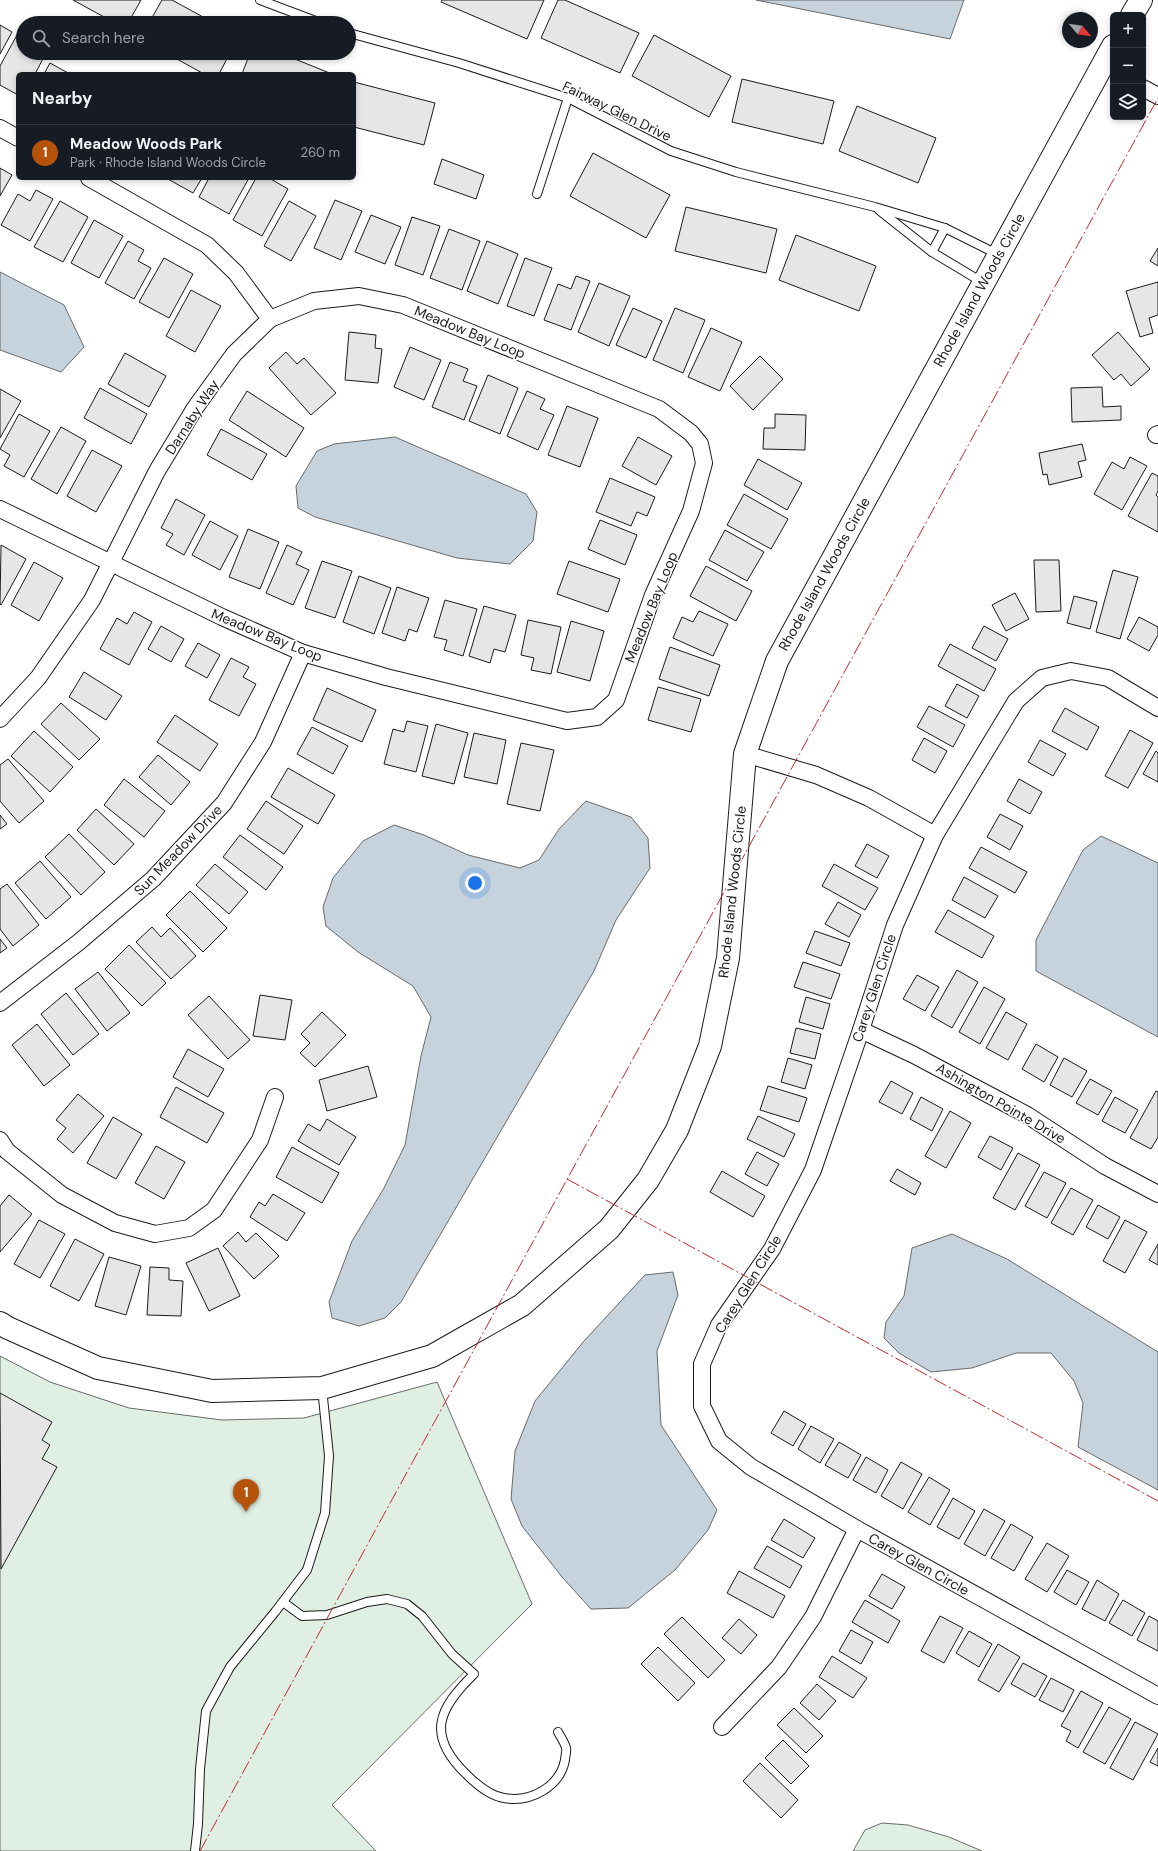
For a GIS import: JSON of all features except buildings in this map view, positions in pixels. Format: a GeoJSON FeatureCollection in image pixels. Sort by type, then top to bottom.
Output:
{"type":"FeatureCollection","features":[{"type":"Feature","properties":{"kind":"street"},"geometry":{"type":"LineString","coordinates":[[1134,12],[1141,0]]}},
{"type":"Feature","properties":{"kind":"street","name":"Rhode Island Woods Circle"},"geometry":{"type":"LineString","coordinates":[[0,1323],[8,1328],[98,1368],[212,1391],[322,1388],[432,1356],[522,1306],[609,1229],[648,1180],[677,1130],[710,1046],[728,958],[745,754],[776,661],[983,282],[1107,69],[1112,48]]}},
{"type":"Feature","properties":{"kind":"street"},"geometry":{"type":"LineString","coordinates":[[1146,90],[1158,96]]}},
{"type":"Feature","properties":{"kind":"street"},"geometry":{"type":"LineString","coordinates":[[0,128],[16,137]]}},
{"type":"Feature","properties":{"kind":"street"},"geometry":{"type":"LineString","coordinates":[[93,180],[207,245],[236,274],[270,319]]}},
{"type":"Feature","properties":{"kind":"street","name":"Meadow Bay Loop"},"geometry":{"type":"LineString","coordinates":[[0,509],[222,617],[303,653],[386,677],[567,721],[597,718],[616,700],[653,595],[691,511],[704,462],[700,444],[691,433],[659,409],[403,305],[359,296],[314,301],[270,319]]}},
{"type":"Feature","properties":{"kind":"street","name":"Darnaby Way"},"geometry":{"type":"LineString","coordinates":[[0,719],[38,678],[92,600],[157,471],[195,408],[234,354],[270,319]]}},
{"type":"Feature","properties":{"kind":"street","name":"Sun Meadow Drive"},"geometry":{"type":"LineString","coordinates":[[0,1003],[79,942],[153,879],[224,803],[263,742],[303,653]]}},
{"type":"Feature","properties":{"kind":"street","name":"Carey Glen Circle"},"geometry":{"type":"LineString","coordinates":[[1158,708],[1108,678],[1071,671],[1042,678],[1016,701],[935,835],[895,925],[813,1170],[772,1249],[719,1325],[702,1364],[702,1406],[719,1441],[751,1467],[857,1529],[1158,1696]]}},
{"type":"Feature","properties":{"kind":"street"},"geometry":{"type":"LineString","coordinates":[[745,754],[816,775],[869,798],[935,835]]}},
{"type":"Feature","properties":{"kind":"street","name":"Ashington Pointe Drive"},"geometry":{"type":"LineString","coordinates":[[861,1030],[914,1055],[1027,1115],[1105,1166],[1158,1194]]}},
{"type":"Feature","properties":{"kind":"street"},"geometry":{"type":"LineString","coordinates":[[0,1140],[7,1150],[62,1195],[115,1223],[155,1234],[188,1228],[214,1210],[260,1140],[275,1097]]}},
{"type":"Feature","properties":{"kind":"street"},"geometry":{"type":"LineString","coordinates":[[722,1727],[778,1667],[808,1624],[857,1529]]}},
{"type":"Feature","properties":{"kind":"lane"},"geometry":{"type":"LineString","coordinates":[[260,0],[302,16]]}},
{"type":"Feature","properties":{"kind":"lane","name":"Fairway Glen Drive"},"geometry":{"type":"LineString","coordinates":[[356,35],[459,64],[568,98],[671,151],[736,172],[875,207],[945,228],[999,255]]}},
{"type":"Feature","properties":{"kind":"lane"},"geometry":{"type":"LineString","coordinates":[[537,194],[568,98]]}},
{"type":"Feature","properties":{"kind":"lane","name":"Fairway Glen Drive"},"geometry":{"type":"LineString","coordinates":[[875,207],[932,252],[983,282]]}},
{"type":"Feature","properties":{"kind":"lane"},"geometry":{"type":"LineString","coordinates":[[932,252],[945,228]]}},
{"type":"Feature","properties":{"kind":"lane"},"geometry":{"type":"LineString","coordinates":[[195,1851],[198,1824],[200,1769],[206,1712],[230,1667],[307,1570],[325,1513],[329,1456],[322,1388]]}},
{"type":"Feature","properties":{"kind":"lane"},"geometry":{"type":"LineString","coordinates":[[283,1602],[302,1616],[327,1615],[367,1602],[386,1599],[406,1604],[422,1616],[452,1654],[474,1674],[456,1691],[443,1712],[440,1727],[444,1743],[453,1762],[472,1780],[488,1792],[504,1798],[521,1799],[540,1793],[557,1779],[564,1765],[566,1748],[558,1732]]}},
{"type":"Feature","properties":{"kind":"green space"},"geometry":{"type":"Polygon","coordinates":[[[0,1356],[50,1382],[129,1408],[222,1420],[304,1418],[437,1382],[532,1604],[332,1805],[376,1851],[0,1851],[0,1356]]]}},
{"type":"Feature","properties":{"kind":"green space"},"geometry":{"type":"Polygon","coordinates":[[[882,1823],[908,1825],[949,1837],[982,1851],[853,1851],[865,1830],[882,1823]]]}},
{"type":"Feature","properties":{"kind":"shaded area"},"geometry":{"type":"Polygon","coordinates":[[[756,0],[964,0],[950,39],[756,0]]]}},
{"type":"Feature","properties":{"kind":"shaded area"},"geometry":{"type":"Polygon","coordinates":[[[0,272],[64,305],[84,347],[61,372],[0,350],[0,272]]]}},
{"type":"Feature","properties":{"kind":"shaded area"},"geometry":{"type":"Polygon","coordinates":[[[395,437],[526,494],[537,512],[533,541],[510,564],[457,558],[315,517],[298,508],[296,486],[317,451],[334,444],[395,437]]]}},
{"type":"Feature","properties":{"kind":"shaded area"},"geometry":{"type":"Polygon","coordinates":[[[586,801],[631,817],[648,838],[650,868],[616,920],[594,971],[401,1302],[385,1318],[359,1326],[332,1318],[329,1302],[352,1241],[384,1188],[405,1145],[421,1056],[431,1017],[413,986],[358,952],[326,926],[323,907],[333,878],[363,841],[394,825],[424,835],[468,855],[520,868],[539,860],[559,829],[586,801]]]}},
{"type":"Feature","properties":{"kind":"shaded area"},"geometry":{"type":"Polygon","coordinates":[[[1101,836],[1158,863],[1158,1037],[1036,971],[1036,940],[1083,850],[1101,836]]]}},
{"type":"Feature","properties":{"kind":"shaded area"},"geometry":{"type":"Polygon","coordinates":[[[952,1234],[1007,1259],[1158,1352],[1158,1490],[1078,1447],[1083,1403],[1074,1381],[1051,1353],[1016,1353],[972,1368],[931,1372],[899,1353],[884,1338],[886,1322],[904,1296],[912,1248],[952,1234]]]}},
{"type":"Feature","properties":{"kind":"shaded area"},"geometry":{"type":"Polygon","coordinates":[[[673,1272],[678,1295],[657,1351],[661,1425],[717,1510],[708,1530],[675,1570],[628,1608],[591,1609],[562,1577],[522,1526],[511,1499],[515,1451],[535,1401],[584,1341],[645,1275],[673,1272]]]}},
{"type":"Feature","properties":{"kind":"power"},"geometry":{"type":"LineString","coordinates":[[200,1851],[1158,98]]}},
{"type":"Feature","properties":{"kind":"power"},"geometry":{"type":"LineString","coordinates":[[567,1179],[1158,1501]]}},
{"type":"Feature","properties":{"kind":"place","name":"Meadow Woods Park"},"geometry":{"type":"Point","coordinates":[246,1512]}}]}
